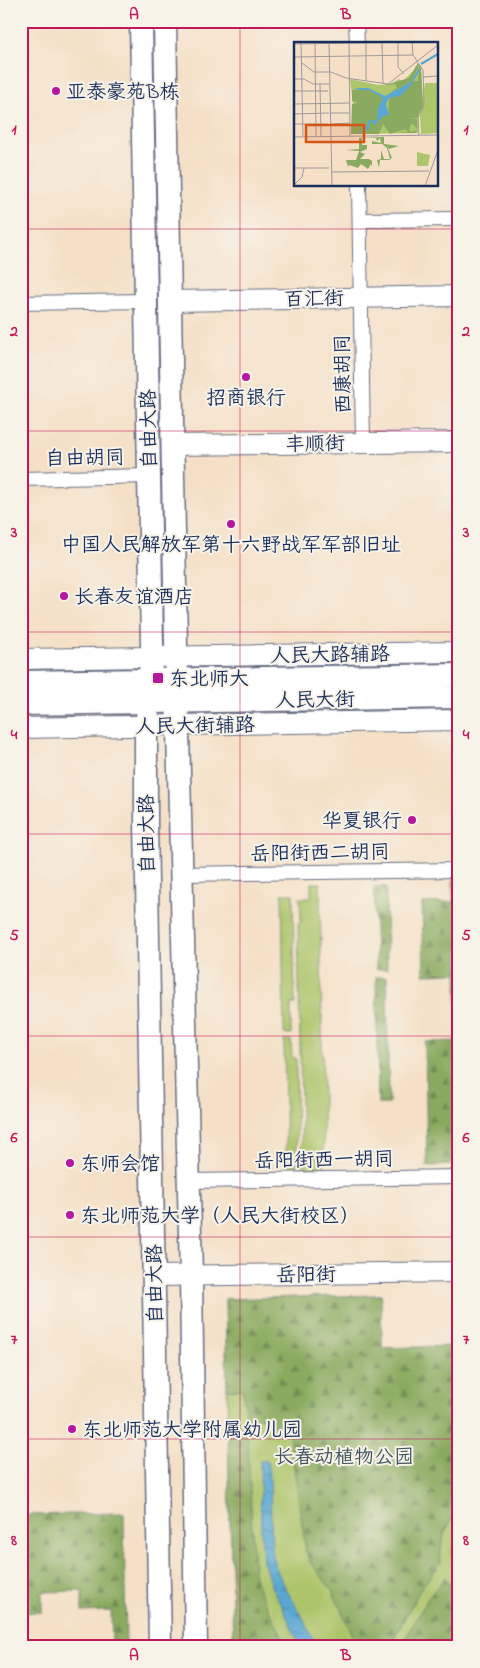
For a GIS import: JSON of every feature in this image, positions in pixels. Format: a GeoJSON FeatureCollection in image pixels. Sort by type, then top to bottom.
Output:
{"type":"FeatureCollection","features":[{"type":"Feature","properties":{"kind":"main road","name":"自由大路"},"geometry":{"type":"LineString","coordinates":[[141,21],[151,657],[147,726],[146,822],[160,1647]]}},
{"type":"Feature","properties":{"kind":"main road","name":"自由大路"},"geometry":{"type":"LineString","coordinates":[[165,21],[176,657],[191,1276],[196,1647]]}},
{"type":"Feature","properties":{"kind":"main road","name":"人民大街"},"geometry":{"type":"LineString","coordinates":[[177,691],[459,675]]}},
{"type":"Feature","properties":{"kind":"main road","name":"人民大街"},"geometry":{"type":"LineString","coordinates":[[21,682],[149,691],[459,697]]}},
{"type":"Feature","properties":{"kind":"main road","name":"人民大街"},"geometry":{"type":"LineString","coordinates":[[21,704],[149,691]]}},
{"type":"Feature","properties":{"kind":"street"},"geometry":{"type":"LineString","coordinates":[[356,21],[357,42]]}},
{"type":"Feature","properties":{"kind":"street","name":"西康胡同"},"geometry":{"type":"LineString","coordinates":[[359,186],[363,443]]}},
{"type":"Feature","properties":{"kind":"street"},"geometry":{"type":"LineString","coordinates":[[360,220],[459,219]]}},
{"type":"Feature","properties":{"kind":"street","name":"百汇街"},"geometry":{"type":"LineString","coordinates":[[170,301],[459,296]]}},
{"type":"Feature","properties":{"kind":"street"},"geometry":{"type":"LineString","coordinates":[[21,303],[146,301]]}},
{"type":"Feature","properties":{"kind":"street","name":"丰顺街"},"geometry":{"type":"LineString","coordinates":[[172,445],[459,442]]}},
{"type":"Feature","properties":{"kind":"street","name":"自由胡同"},"geometry":{"type":"LineString","coordinates":[[21,479],[149,476]]}},
{"type":"Feature","properties":{"kind":"street","name":"人民大路辅路"},"geometry":{"type":"LineString","coordinates":[[21,659],[459,652]]}},
{"type":"Feature","properties":{"kind":"street","name":"人民大街辅路"},"geometry":{"type":"LineString","coordinates":[[21,728],[459,720]]}},
{"type":"Feature","properties":{"kind":"street","name":"岳阳街西二胡同"},"geometry":{"type":"LineString","coordinates":[[181,874],[459,870]]}},
{"type":"Feature","properties":{"kind":"street","name":"岳阳街西一胡同"},"geometry":{"type":"LineString","coordinates":[[189,1181],[459,1177]]}},
{"type":"Feature","properties":{"kind":"street","name":"岳阳街"},"geometry":{"type":"LineString","coordinates":[[154,1276],[459,1272]]}},
{"type":"Feature","properties":{"kind":"green space"},"geometry":{"type":"Polygon","coordinates":[[[453,880],[459,880],[459,1019],[457,1019],[457,973],[424,974],[422,903],[453,902],[453,880]]]}},
{"type":"Feature","properties":{"kind":"green space"},"geometry":{"type":"Polygon","coordinates":[[[311,883],[320,883],[324,1174],[302,1175],[298,923],[301,922],[300,898],[311,898],[311,883]]]}},
{"type":"Feature","properties":{"kind":"green space"},"geometry":{"type":"Polygon","coordinates":[[[374,887],[386,887],[387,969],[376,969],[374,887]]]}},
{"type":"Feature","properties":{"kind":"green space"},"geometry":{"type":"Polygon","coordinates":[[[282,894],[293,894],[295,1004],[291,1004],[291,1034],[284,1034],[282,894]]]}},
{"type":"Feature","properties":{"kind":"green space"},"geometry":{"type":"Polygon","coordinates":[[[376,977],[387,977],[389,1104],[378,1104],[376,977]]]}},
{"type":"Feature","properties":{"kind":"green space"},"geometry":{"type":"Polygon","coordinates":[[[457,1023],[459,1023],[459,1165],[427,1166],[425,1042],[457,1041],[457,1023]]]}},
{"type":"Feature","properties":{"kind":"green space"},"geometry":{"type":"Polygon","coordinates":[[[284,1040],[291,1040],[292,1058],[296,1058],[297,1174],[286,1174],[284,1040]]]}},
{"type":"Feature","properties":{"kind":"green space","name":"长春动植物公园"},"geometry":{"type":"Polygon","coordinates":[[[381,1295],[382,1348],[459,1346],[459,1647],[233,1647],[225,1299],[381,1295]]]}},
{"type":"Feature","properties":{"kind":"green space","name":"长春动植物公园"},"geometry":{"type":"Polygon","coordinates":[[[381,1295],[382,1348],[459,1346],[459,1509],[444,1534],[441,1548],[441,1563],[421,1588],[393,1640],[384,1647],[360,1647],[332,1590],[310,1562],[306,1552],[288,1426],[271,1425],[267,1417],[246,1419],[243,1390],[227,1389],[225,1299],[381,1295]]]}},
{"type":"Feature","properties":{"kind":"green space"},"geometry":{"type":"Polygon","coordinates":[[[228,1426],[247,1426],[254,1573],[259,1590],[288,1647],[233,1647],[228,1426]]]}},
{"type":"Feature","properties":{"kind":"green space"},"geometry":{"type":"Polygon","coordinates":[[[124,1513],[126,1647],[112,1647],[111,1611],[82,1612],[82,1591],[42,1592],[42,1612],[21,1613],[21,1515],[124,1513]]]}},
{"type":"Feature","properties":{"kind":"green space"},"geometry":{"type":"Polygon","coordinates":[[[459,1534],[459,1574],[452,1554],[459,1534]]]}},
{"type":"Feature","properties":{"kind":"green space"},"geometry":{"type":"Polygon","coordinates":[[[445,1577],[459,1604],[459,1647],[400,1647],[429,1597],[445,1577]]]}},
{"type":"Feature","properties":{"kind":"water"},"geometry":{"type":"Polygon","coordinates":[[[260,1461],[267,1461],[270,1482],[272,1556],[282,1582],[305,1622],[316,1647],[301,1647],[272,1588],[263,1561],[260,1461]]]}},
{"type":"Feature","properties":{"kind":"place","name":"亚泰豪苑B栋"},"geometry":{"type":"Point","coordinates":[56,91]}},
{"type":"Feature","properties":{"kind":"place","name":"招商银行"},"geometry":{"type":"Point","coordinates":[246,377]}},
{"type":"Feature","properties":{"kind":"place","name":"中国人民解放军第十六野战军军部旧址"},"geometry":{"type":"Point","coordinates":[231,524]}},
{"type":"Feature","properties":{"kind":"place","name":"长春友谊酒店"},"geometry":{"type":"Point","coordinates":[64,596]}},
{"type":"Feature","properties":{"kind":"place","name":"东北师大"},"geometry":{"type":"Point","coordinates":[158,678]}},
{"type":"Feature","properties":{"kind":"place","name":"华夏银行"},"geometry":{"type":"Point","coordinates":[412,820]}},
{"type":"Feature","properties":{"kind":"place","name":"东师会馆"},"geometry":{"type":"Point","coordinates":[70,1163]}},
{"type":"Feature","properties":{"kind":"place","name":"东北师范大学（人民大街校区）"},"geometry":{"type":"Point","coordinates":[70,1215]}},
{"type":"Feature","properties":{"kind":"place","name":"东北师范大学附属幼儿园"},"geometry":{"type":"Point","coordinates":[72,1429]}}]}
